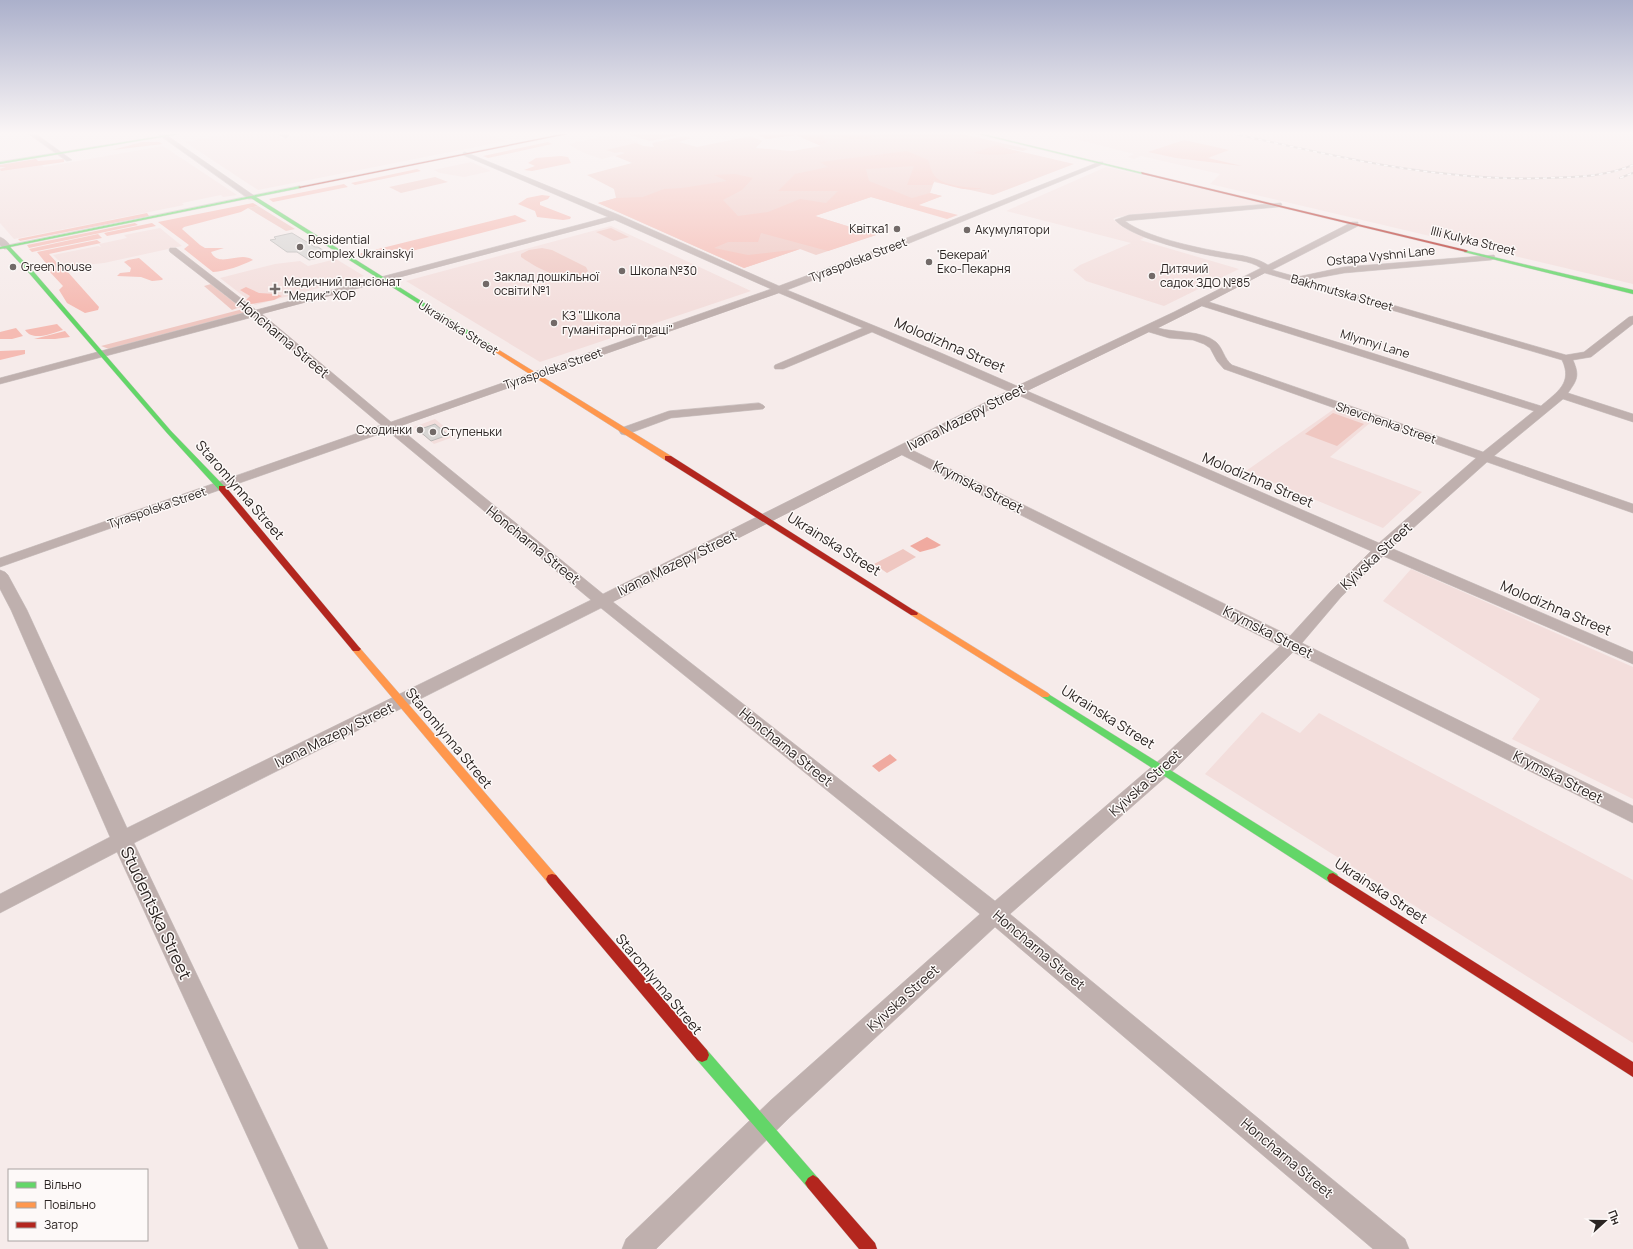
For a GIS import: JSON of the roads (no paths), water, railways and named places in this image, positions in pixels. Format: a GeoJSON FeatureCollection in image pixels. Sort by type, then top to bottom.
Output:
{"type":"FeatureCollection","features":[{"type":"Feature","properties":{"kind":"street"},"geometry":{"type":"LineString","coordinates":[[245,192],[252,197]]}},
{"type":"Feature","properties":{"kind":"street"},"geometry":{"type":"LineString","coordinates":[[2,245],[275,192]]}},
{"type":"Feature","properties":{"kind":"street","name":"Molodizhna Street"},"geometry":{"type":"LineString","coordinates":[[557,192],[780,290],[1018,390],[1633,658]]}},
{"type":"Feature","properties":{"kind":"street","name":"Tyraspolska Street"},"geometry":{"type":"LineString","coordinates":[[0,563],[780,290],[1029,192]]}},
{"type":"Feature","properties":{"kind":"street","name":"Illi Kulyka Street"},"geometry":{"type":"LineString","coordinates":[[1225,192],[1633,292]]}},
{"type":"Feature","properties":{"kind":"street","name":"Ukrainska Street"},"geometry":{"type":"LineString","coordinates":[[252,197],[1163,769],[1633,1070]]}},
{"type":"Feature","properties":{"kind":"street","name":"Bakhmutska Street"},"geometry":{"type":"LineString","coordinates":[[1278,205],[1128,217],[1120,219],[1121,222],[1129,228],[1150,236],[1265,266],[1269,272],[1566,358]]}},
{"type":"Feature","properties":{"kind":"street"},"geometry":{"type":"LineString","coordinates":[[0,381],[616,217]]}},
{"type":"Feature","properties":{"kind":"street","name":"Ivana Mazepy Street"},"geometry":{"type":"LineString","coordinates":[[0,904],[122,840],[766,519],[1018,390],[1148,328],[1355,224]]}},
{"type":"Feature","properties":{"kind":"street","name":"Staromlynna Street"},"geometry":{"type":"LineString","coordinates":[[2,245],[31,272],[101,354],[220,486],[400,702],[869,1249]]}},
{"type":"Feature","properties":{"kind":"street","name":"Honcharna Street"},"geometry":{"type":"LineString","coordinates":[[173,250],[254,313],[388,426],[602,601],[995,914],[1396,1249]]}},
{"type":"Feature","properties":{"kind":"street","name":"Ostapa Vyshni Lane"},"geometry":{"type":"LineString","coordinates":[[1298,280],[1305,277],[1344,270],[1491,258]]}},
{"type":"Feature","properties":{"kind":"street","name":"Mlynnyi Lane"},"geometry":{"type":"LineString","coordinates":[[1200,302],[1542,410]]}},
{"type":"Feature","properties":{"kind":"street"},"geometry":{"type":"LineString","coordinates":[[1566,358],[1587,355],[1633,319]]}},
{"type":"Feature","properties":{"kind":"street","name":"Molodizhna Street"},"geometry":{"type":"LineString","coordinates":[[779,366],[872,328]]}},
{"type":"Feature","properties":{"kind":"street","name":"Shevchenka Street"},"geometry":{"type":"LineString","coordinates":[[1148,328],[1172,335],[1200,339],[1213,346],[1222,363],[1228,367],[1633,510]]}},
{"type":"Feature","properties":{"kind":"street","name":"Kyivska Street"},"geometry":{"type":"LineString","coordinates":[[636,1249],[762,1126],[995,914],[1163,769],[1292,644],[1336,594],[1380,549],[1485,457],[1561,395],[1571,381],[1572,370],[1566,358]]}},
{"type":"Feature","properties":{"kind":"street"},"geometry":{"type":"LineString","coordinates":[[1561,395],[1633,418]]}},
{"type":"Feature","properties":{"kind":"street"},"geometry":{"type":"LineString","coordinates":[[625,431],[669,415],[759,407]]}},
{"type":"Feature","properties":{"kind":"street","name":"Krymska Street"},"geometry":{"type":"LineString","coordinates":[[903,450],[1633,815]]}},
{"type":"Feature","properties":{"kind":"street","name":"Studentska Street"},"geometry":{"type":"LineString","coordinates":[[0,575],[19,610],[122,840],[314,1249]]}},
{"type":"Feature","properties":{"kind":"place","name":"Квітка1"},"geometry":{"type":"Point","coordinates":[897,229]}},
{"type":"Feature","properties":{"kind":"place","name":"Акумулятори"},"geometry":{"type":"Point","coordinates":[967,230]}},
{"type":"Feature","properties":{"kind":"place","name":"Residential complex Ukrainskyi"},"geometry":{"type":"Point","coordinates":[300,247]}},
{"type":"Feature","properties":{"kind":"place","name":"'Бекерай' Еко-Пекарня"},"geometry":{"type":"Point","coordinates":[929,262]}},
{"type":"Feature","properties":{"kind":"place","name":"Green house"},"geometry":{"type":"Point","coordinates":[13,267]}},
{"type":"Feature","properties":{"kind":"place","name":"Школа №30"},"geometry":{"type":"Point","coordinates":[622,271]}},
{"type":"Feature","properties":{"kind":"place","name":"Дитячий садок ЗДО №85"},"geometry":{"type":"Point","coordinates":[1152,276]}},
{"type":"Feature","properties":{"kind":"place","name":"Заклад дошкільної освіти №1"},"geometry":{"type":"Point","coordinates":[486,284]}},
{"type":"Feature","properties":{"kind":"place","name":"Медичний пансіонат \"Медик\" ХОР"},"geometry":{"type":"Point","coordinates":[275,289]}},
{"type":"Feature","properties":{"kind":"place","name":"КЗ \"Школа гуманітарної праці\""},"geometry":{"type":"Point","coordinates":[554,323]}},
{"type":"Feature","properties":{"kind":"place","name":"Сходинки"},"geometry":{"type":"Point","coordinates":[420,430]}},
{"type":"Feature","properties":{"kind":"place","name":"Ступеньки"},"geometry":{"type":"Point","coordinates":[433,432]}}]}
